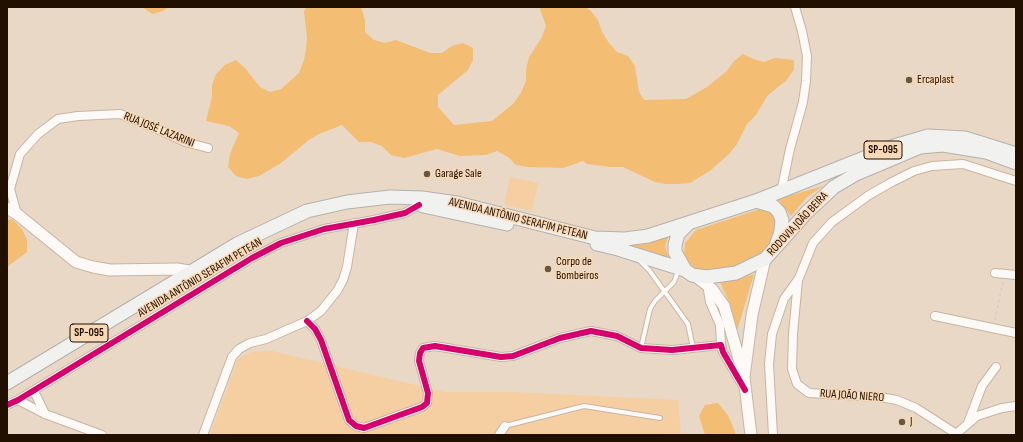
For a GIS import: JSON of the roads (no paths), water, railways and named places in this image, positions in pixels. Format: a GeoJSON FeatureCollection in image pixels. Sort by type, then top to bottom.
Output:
{"type":"FeatureCollection","features":[{"type":"Feature","properties":{"kind":"main road","name":"RODOVIA JOÃO BEIRA"},"geometry":{"type":"LineString","coordinates":[[690,222],[781,192],[894,146],[928,136],[965,138],[1016,154]]}},
{"type":"Feature","properties":{"kind":"main road","name":"RODOVIA JOÃO BEIRA"},"geometry":{"type":"LineString","coordinates":[[618,249],[707,277],[736,273],[765,259],[806,212],[834,187],[856,174],[920,147],[943,145],[986,152],[1016,163]]}},
{"type":"Feature","properties":{"kind":"main road","name":"AVENIDA ANTÔNIO SERAFIM PETEAN"},"geometry":{"type":"LineString","coordinates":[[7,392],[196,272],[237,244],[306,211],[347,202],[390,198],[422,198],[457,203],[595,238],[625,239],[648,236],[690,222]]}},
{"type":"Feature","properties":{"kind":"main road"},"geometry":{"type":"LineString","coordinates":[[756,201],[772,206],[779,212],[782,220],[781,232],[774,248]]}},
{"type":"Feature","properties":{"kind":"main road","name":"AVENIDA ANTÔNIO SERAFIM PETEAN"},"geometry":{"type":"LineString","coordinates":[[7,383],[172,282],[196,272],[274,232],[311,219],[369,207],[419,205],[618,249]]}},
{"type":"Feature","properties":{"kind":"main road"},"geometry":{"type":"LineString","coordinates":[[7,208],[17,214],[76,262],[110,270],[177,269],[196,272]]}},
{"type":"Feature","properties":{"kind":"main road"},"geometry":{"type":"LineString","coordinates":[[690,222],[678,234],[675,252],[686,271],[707,284],[724,306],[744,377],[751,435]]}},
{"type":"Feature","properties":{"kind":"main road"},"geometry":{"type":"LineString","coordinates":[[744,377],[752,315],[765,259]]}},
{"type":"Feature","properties":{"kind":"main road"},"geometry":{"type":"LineString","coordinates":[[161,270],[170,276],[172,282]]}},
{"type":"Feature","properties":{"kind":"street"},"geometry":{"type":"LineString","coordinates":[[781,192],[790,149],[803,102],[806,81],[807,56],[795,7]]}},
{"type":"Feature","properties":{"kind":"street","name":"RUA JOSÉ LAZARINI"},"geometry":{"type":"LineString","coordinates":[[17,214],[10,188],[20,154],[38,134],[58,119],[78,116],[120,114],[151,126],[185,142],[208,148]]}},
{"type":"Feature","properties":{"kind":"street"},"geometry":{"type":"LineString","coordinates":[[773,435],[769,364],[772,334],[784,299],[798,278],[813,243],[832,222],[869,195],[914,171],[932,166],[963,164],[1016,181]]}},
{"type":"Feature","properties":{"kind":"street","name":"AVENIDA ANTÔNIO SERAFIM PETEAN"},"geometry":{"type":"LineString","coordinates":[[7,405],[18,400],[252,258],[281,243],[324,229],[405,212],[419,205]]}},
{"type":"Feature","properties":{"kind":"street"},"geometry":{"type":"LineString","coordinates":[[203,435],[232,357],[239,349],[250,343],[266,339],[307,321],[321,312],[337,291],[343,280],[347,267],[354,223]]}},
{"type":"Feature","properties":{"kind":"street"},"geometry":{"type":"LineString","coordinates":[[994,273],[1016,275]]}},
{"type":"Feature","properties":{"kind":"street","name":"RUA JOÃO NIERO"},"geometry":{"type":"LineString","coordinates":[[798,278],[793,334],[792,369],[797,384],[809,393],[897,400],[916,408],[957,434]]}},
{"type":"Feature","properties":{"kind":"street"},"geometry":{"type":"LineString","coordinates":[[707,284],[710,302],[720,325],[721,345],[723,352],[745,390]]}},
{"type":"Feature","properties":{"kind":"street"},"geometry":{"type":"LineString","coordinates":[[935,316],[1016,333]]}},
{"type":"Feature","properties":{"kind":"street"},"geometry":{"type":"LineString","coordinates":[[307,321],[315,329],[321,340],[349,420],[356,426],[364,428],[422,407],[427,403],[428,393],[419,364],[420,354],[423,348],[435,346],[501,357],[513,356],[560,338],[591,331],[618,336],[641,348],[672,350],[721,345]]}},
{"type":"Feature","properties":{"kind":"street"},"geometry":{"type":"LineString","coordinates":[[967,424],[982,386],[996,367]]}},
{"type":"Feature","properties":{"kind":"street"},"geometry":{"type":"LineString","coordinates":[[34,390],[45,414]]}},
{"type":"Feature","properties":{"kind":"street"},"geometry":{"type":"LineString","coordinates":[[18,400],[45,414],[102,435]]}},
{"type":"Feature","properties":{"kind":"street"},"geometry":{"type":"LineString","coordinates":[[957,434],[977,416],[1002,408],[1016,406]]}},
{"type":"Feature","properties":{"kind":"street"},"geometry":{"type":"LineString","coordinates":[[499,435],[504,426]]}},
{"type":"Feature","properties":{"kind":"lane"},"geometry":{"type":"LineString","coordinates":[[631,253],[648,270],[688,324],[693,348]]}},
{"type":"Feature","properties":{"kind":"lane"},"geometry":{"type":"LineString","coordinates":[[641,348],[650,310],[655,302],[686,271]]}},
{"type":"Feature","properties":{"kind":"lane"},"geometry":{"type":"LineString","coordinates":[[504,426],[584,406],[660,418]]}},
{"type":"Feature","properties":{"kind":"place","name":"Ercaplast"},"geometry":{"type":"Point","coordinates":[909,80]}},
{"type":"Feature","properties":{"kind":"place","name":"Garage Sale"},"geometry":{"type":"Point","coordinates":[427,174]}},
{"type":"Feature","properties":{"kind":"place","name":"Corpo de Bombeiros"},"geometry":{"type":"Point","coordinates":[548,269]}},
{"type":"Feature","properties":{"kind":"place","name":"J"},"geometry":{"type":"Point","coordinates":[902,422]}}]}
